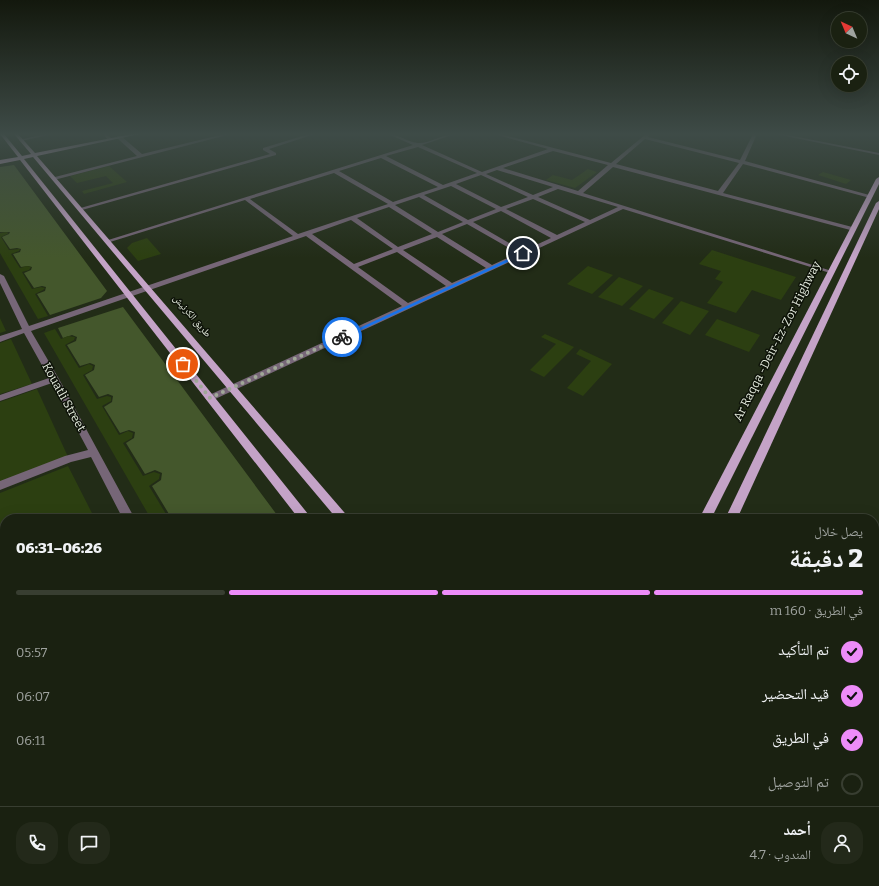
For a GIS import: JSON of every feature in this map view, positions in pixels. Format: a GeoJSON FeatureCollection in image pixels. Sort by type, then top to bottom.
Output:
{"type":"FeatureCollection","features":[{"type":"Feature","properties":{"kind":"main road"},"geometry":{"type":"LineString","coordinates":[[35,175],[302,514]]}},
{"type":"Feature","properties":{"kind":"main road","name":"طريق الكرنيش"},"geometry":{"type":"LineString","coordinates":[[52,175],[340,514]]}},
{"type":"Feature","properties":{"kind":"main road","name":"Ar Raqqa -Deir-Ez-Zor Highway"},"geometry":{"type":"LineString","coordinates":[[708,514],[879,179]]}},
{"type":"Feature","properties":{"kind":"main road"},"geometry":{"type":"LineString","coordinates":[[733,514],[879,203]]}},
{"type":"Feature","properties":{"kind":"street"},"geometry":{"type":"LineString","coordinates":[[54,178],[64,175]]}},
{"type":"Feature","properties":{"kind":"street"},"geometry":{"type":"LineString","coordinates":[[80,209],[199,175]]}},
{"type":"Feature","properties":{"kind":"street"},"geometry":{"type":"LineString","coordinates":[[108,241],[321,175]]}},
{"type":"Feature","properties":{"kind":"street"},"geometry":{"type":"LineString","coordinates":[[342,175],[492,268]]}},
{"type":"Feature","properties":{"kind":"street"},"geometry":{"type":"LineString","coordinates":[[419,175],[442,187]]}},
{"type":"Feature","properties":{"kind":"street"},"geometry":{"type":"LineString","coordinates":[[0,339],[477,175]]}},
{"type":"Feature","properties":{"kind":"street"},"geometry":{"type":"LineString","coordinates":[[484,175],[590,222]]}},
{"type":"Feature","properties":{"kind":"street"},"geometry":{"type":"LineString","coordinates":[[521,175],[621,208],[832,272]]}},
{"type":"Feature","properties":{"kind":"street"},"geometry":{"type":"LineString","coordinates":[[578,194],[600,175]]}},
{"type":"Feature","properties":{"kind":"street"},"geometry":{"type":"LineString","coordinates":[[652,175],[854,229]]}},
{"type":"Feature","properties":{"kind":"street"},"geometry":{"type":"LineString","coordinates":[[720,193],[733,175]]}},
{"type":"Feature","properties":{"kind":"street"},"geometry":{"type":"LineString","coordinates":[[792,175],[870,196]]}},
{"type":"Feature","properties":{"kind":"street"},"geometry":{"type":"LineString","coordinates":[[452,184],[557,238]]}},
{"type":"Feature","properties":{"kind":"street"},"geometry":{"type":"LineString","coordinates":[[353,267],[558,187]]}},
{"type":"Feature","properties":{"kind":"street"},"geometry":{"type":"LineString","coordinates":[[419,195],[523,253]]}},
{"type":"Feature","properties":{"kind":"street"},"geometry":{"type":"LineString","coordinates":[[246,198],[298,237]]}},
{"type":"Feature","properties":{"kind":"street"},"geometry":{"type":"LineString","coordinates":[[210,398],[621,208]]}},
{"type":"Feature","properties":{"kind":"street"},"geometry":{"type":"LineString","coordinates":[[352,218],[452,286]]}},
{"type":"Feature","properties":{"kind":"street"},"geometry":{"type":"LineString","coordinates":[[308,234],[407,306]]}},
{"type":"Feature","properties":{"kind":"street","name":"Kouatli Street"},"geometry":{"type":"LineString","coordinates":[[0,277],[27,331],[55,379],[126,514]]}},
{"type":"Feature","properties":{"kind":"street"},"geometry":{"type":"LineString","coordinates":[[0,398],[55,379]]}},
{"type":"Feature","properties":{"kind":"street"},"geometry":{"type":"LineString","coordinates":[[0,486],[69,459],[94,452]]}},
{"type":"Feature","properties":{"kind":"green space"},"geometry":{"type":"Polygon","coordinates":[[[0,175],[22,175],[107,291],[101,298],[50,315],[37,294],[45,291],[46,287],[42,286],[34,288],[24,273],[31,270],[32,267],[21,267],[13,254],[20,252],[21,249],[10,249],[2,237],[10,232],[0,232],[0,175]]]}},
{"type":"Feature","properties":{"kind":"green space"},"geometry":{"type":"Polygon","coordinates":[[[123,307],[276,514],[169,514],[152,486],[161,480],[162,473],[155,470],[145,474],[126,443],[134,438],[135,432],[129,430],[120,433],[104,407],[112,402],[113,396],[108,394],[99,397],[85,375],[94,370],[95,365],[90,363],[80,366],[67,345],[76,341],[77,337],[72,335],[63,338],[58,328],[123,307]]]}},
{"type":"Feature","properties":{"kind":"building"},"geometry":{"type":"Polygon","coordinates":[[[120,175],[127,182],[84,194],[82,191],[113,183],[106,176],[77,183],[70,176],[120,175]]]}},
{"type":"Feature","properties":{"kind":"building"},"geometry":{"type":"Polygon","coordinates":[[[554,175],[572,180],[579,175],[592,175],[575,188],[546,180],[554,175]]]}},
{"type":"Feature","properties":{"kind":"building"},"geometry":{"type":"Polygon","coordinates":[[[819,175],[835,175],[851,180],[846,184],[819,175]]]}},
{"type":"Feature","properties":{"kind":"building"},"geometry":{"type":"Polygon","coordinates":[[[0,233],[9,233],[1,237],[9,250],[20,249],[19,251],[11,254],[20,268],[27,266],[31,267],[29,270],[22,272],[32,289],[41,287],[45,288],[35,294],[48,316],[38,319],[0,253],[0,233]]]}},
{"type":"Feature","properties":{"kind":"building"},"geometry":{"type":"Polygon","coordinates":[[[147,238],[161,254],[138,261],[127,248],[132,243],[147,238]]]}},
{"type":"Feature","properties":{"kind":"building"},"geometry":{"type":"Polygon","coordinates":[[[712,250],[796,277],[781,300],[752,290],[736,313],[707,303],[723,282],[715,279],[721,271],[699,264],[712,250]]]}},
{"type":"Feature","properties":{"kind":"building"},"geometry":{"type":"Polygon","coordinates":[[[588,266],[613,275],[592,294],[567,284],[588,266]]]}},
{"type":"Feature","properties":{"kind":"building"},"geometry":{"type":"Polygon","coordinates":[[[619,277],[643,286],[622,306],[598,297],[619,277]]]}},
{"type":"Feature","properties":{"kind":"building"},"geometry":{"type":"Polygon","coordinates":[[[649,289],[674,298],[654,319],[629,309],[649,289]]]}},
{"type":"Feature","properties":{"kind":"building"},"geometry":{"type":"Polygon","coordinates":[[[681,301],[709,311],[690,335],[662,323],[681,301]]]}},
{"type":"Feature","properties":{"kind":"building"},"geometry":{"type":"Polygon","coordinates":[[[0,318],[6,331],[0,333],[0,318]]]}},
{"type":"Feature","properties":{"kind":"building"},"geometry":{"type":"Polygon","coordinates":[[[717,319],[760,335],[749,352],[705,335],[717,319]]]}},
{"type":"Feature","properties":{"kind":"building"},"geometry":{"type":"Polygon","coordinates":[[[55,329],[61,339],[68,336],[75,337],[74,340],[65,345],[79,368],[89,364],[93,366],[92,370],[83,375],[97,399],[107,396],[111,397],[111,401],[102,406],[119,435],[128,431],[133,433],[132,438],[123,443],[143,476],[154,472],[160,474],[159,479],[149,486],[166,514],[148,514],[44,333],[55,329]]]}},
{"type":"Feature","properties":{"kind":"building"},"geometry":{"type":"Polygon","coordinates":[[[545,334],[574,347],[544,377],[530,370],[556,344],[541,337],[545,334]]]}},
{"type":"Feature","properties":{"kind":"building"},"geometry":{"type":"Polygon","coordinates":[[[11,339],[32,384],[0,394],[0,343],[11,339]]]}},
{"type":"Feature","properties":{"kind":"building"},"geometry":{"type":"Polygon","coordinates":[[[580,349],[612,364],[583,396],[567,388],[591,361],[576,354],[580,349]]]}},
{"type":"Feature","properties":{"kind":"building"},"geometry":{"type":"Polygon","coordinates":[[[37,389],[69,459],[0,484],[0,402],[37,389]]]}},
{"type":"Feature","properties":{"kind":"building"},"geometry":{"type":"Polygon","coordinates":[[[68,466],[92,514],[0,514],[0,493],[68,466]]]}},
{"type":"Feature","properties":{"kind":"way so far"},"geometry":{"type":"LineString","coordinates":[[183,364],[210,398],[342,337]]}},
{"type":"Feature","properties":{"kind":"route"},"geometry":{"type":"LineString","coordinates":[[342,337],[523,253]]}}]}
